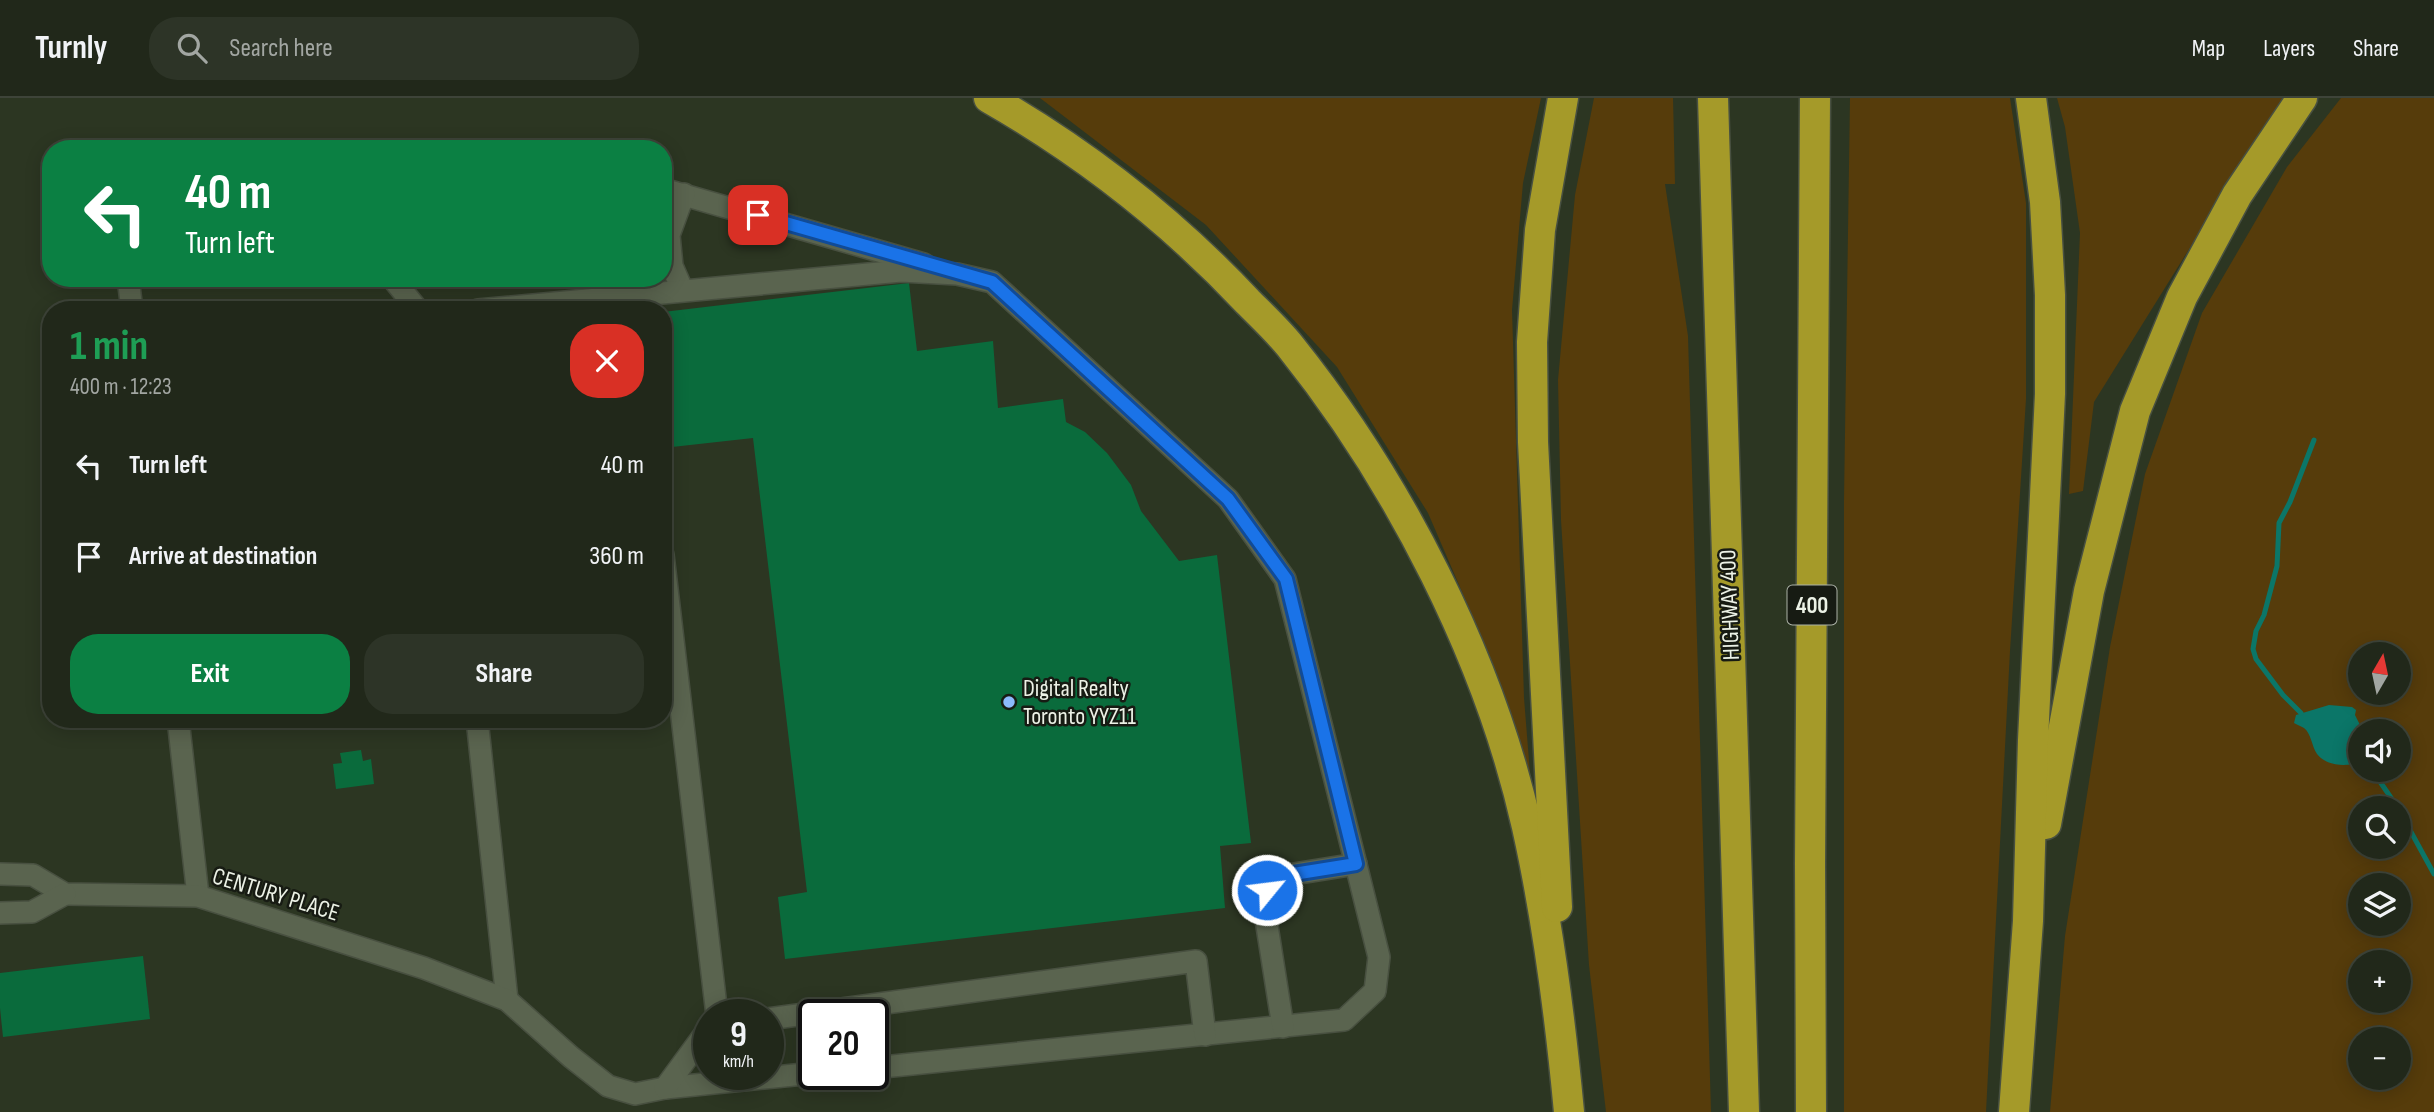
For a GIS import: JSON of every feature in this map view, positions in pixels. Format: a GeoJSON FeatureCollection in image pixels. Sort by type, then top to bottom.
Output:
{"type":"FeatureCollection","features":[{"type":"Feature","properties":{"kind":"highway"},"geometry":{"type":"LineString","coordinates":[[989,98],[1119,182],[1213,264],[1289,345],[1361,445],[1418,541],[1461,628],[1500,733],[1527,825],[1548,931],[1569,1112]]}},
{"type":"Feature","properties":{"kind":"highway"},"geometry":{"type":"LineString","coordinates":[[1562,1037],[1553,801],[1534,468],[1532,342],[1540,230],[1563,98]]}},
{"type":"Feature","properties":{"kind":"highway","name":"HIGHWAY 400"},"geometry":{"type":"LineString","coordinates":[[1713,98],[1744,1112]]}},
{"type":"Feature","properties":{"kind":"highway","name":"400"},"geometry":{"type":"LineString","coordinates":[[1811,1112],[1815,98]]}},
{"type":"Feature","properties":{"kind":"highway"},"geometry":{"type":"LineString","coordinates":[[2014,1112],[2028,921],[2033,740],[2050,382],[2050,295],[2045,202],[2031,98]]}},
{"type":"Feature","properties":{"kind":"highway"},"geometry":{"type":"LineString","coordinates":[[2028,921],[2089,591],[2135,411],[2160,347],[2194,274],[2237,195],[2302,98]]}},
{"type":"Feature","properties":{"kind":"street"},"geometry":{"type":"LineString","coordinates":[[674,191],[992,282],[1228,499],[1286,579],[1379,957],[1375,992],[1344,1020],[889,1066]]}},
{"type":"Feature","properties":{"kind":"street"},"geometry":{"type":"LineString","coordinates":[[672,266],[682,289]]}},
{"type":"Feature","properties":{"kind":"street"},"geometry":{"type":"LineString","coordinates":[[565,301],[901,271],[957,274]]}},
{"type":"Feature","properties":{"kind":"street"},"geometry":{"type":"LineString","coordinates":[[400,287],[411,301]]}},
{"type":"Feature","properties":{"kind":"street"},"geometry":{"type":"LineString","coordinates":[[672,632],[715,999]]}},
{"type":"Feature","properties":{"kind":"street"},"geometry":{"type":"LineString","coordinates":[[179,728],[198,896]]}},
{"type":"Feature","properties":{"kind":"street"},"geometry":{"type":"LineString","coordinates":[[478,728],[507,1000],[570,1057],[608,1086],[635,1094],[665,1088],[798,1075]]}},
{"type":"Feature","properties":{"kind":"street"},"geometry":{"type":"LineString","coordinates":[[1283,1027],[1264,907],[1267,890],[1281,876],[1356,864]]}},
{"type":"Feature","properties":{"kind":"street"},"geometry":{"type":"LineString","coordinates":[[0,874],[33,874],[65,894]]}},
{"type":"Feature","properties":{"kind":"street","name":"CENTURY PLACE"},"geometry":{"type":"LineString","coordinates":[[0,913],[32,912],[65,894],[198,896],[424,968],[507,1000]]}},
{"type":"Feature","properties":{"kind":"street"},"geometry":{"type":"LineString","coordinates":[[784,1017],[1196,961],[1205,1035]]}},
{"type":"Feature","properties":{"kind":"street"},"geometry":{"type":"LineString","coordinates":[[665,1088],[693,1050]]}},
{"type":"Feature","properties":{"kind":"shaded area"},"geometry":{"type":"Polygon","coordinates":[[[1040,98],[1541,98],[1523,183],[1512,310],[1524,698],[1532,798],[1520,747],[1491,659],[1428,513],[1337,367],[1206,225],[1040,98]]]}},
{"type":"Feature","properties":{"kind":"shaded area"},"geometry":{"type":"Polygon","coordinates":[[[1594,98],[1673,98],[1675,184],[1665,184],[1688,336],[1711,1112],[1606,1112],[1589,965],[1561,520],[1558,380],[1575,195],[1594,98]]]}},
{"type":"Feature","properties":{"kind":"shaded area"},"geometry":{"type":"Polygon","coordinates":[[[1850,98],[2010,98],[2026,203],[2026,399],[1986,1112],[1844,1112],[1844,501],[1850,98]]]}},
{"type":"Feature","properties":{"kind":"shaded area"},"geometry":{"type":"Polygon","coordinates":[[[2057,98],[2283,98],[2094,402],[2083,491],[2069,494],[2080,233],[2065,127],[2057,98]]]}},
{"type":"Feature","properties":{"kind":"shaded area"},"geometry":{"type":"Polygon","coordinates":[[[2341,98],[2434,98],[2434,1112],[2050,1112],[2065,936],[2110,647],[2145,474],[2202,313],[2287,167],[2341,98]]]}},
{"type":"Feature","properties":{"kind":"water"},"geometry":{"type":"Polygon","coordinates":[[[2329,705],[2352,707],[2356,710],[2357,719],[2348,719],[2348,764],[2331,763],[2321,758],[2306,730],[2294,723],[2296,715],[2329,705]]]}},
{"type":"Feature","properties":{"kind":"building","name":"Digital Realty Toronto YYZ11"},"geometry":{"type":"Polygon","coordinates":[[[909,283],[917,351],[993,341],[998,408],[1063,399],[1066,422],[1085,432],[1107,453],[1131,485],[1141,511],[1179,561],[1217,555],[1251,843],[1220,846],[1225,908],[785,959],[778,897],[807,892],[753,438],[672,447],[672,311],[909,283]]]}},
{"type":"Feature","properties":{"kind":"building"},"geometry":{"type":"Polygon","coordinates":[[[361,750],[363,761],[371,759],[374,784],[336,789],[333,764],[342,763],[340,753],[361,750]]]}},
{"type":"Feature","properties":{"kind":"building"},"geometry":{"type":"Polygon","coordinates":[[[143,956],[150,1019],[3,1037],[0,973],[143,956]]]}},
{"type":"Feature","properties":{"kind":"waterway"},"geometry":{"type":"LineString","coordinates":[[2301,713],[2283,695],[2256,659],[2253,649],[2256,631],[2264,615],[2277,566],[2279,523],[2314,440]]}},
{"type":"Feature","properties":{"kind":"waterway"},"geometry":{"type":"LineString","coordinates":[[2380,782],[2390,796]]}},
{"type":"Feature","properties":{"kind":"waterway"},"geometry":{"type":"LineString","coordinates":[[2411,832],[2434,874]]}},
{"type":"Feature","properties":{"kind":"place","name":"Digital Realty Toronto YYZ11"},"geometry":{"type":"Point","coordinates":[1009,702]}},
{"type":"Feature","properties":{"kind":"route"},"geometry":{"type":"LineString","coordinates":[[758,215],[992,282],[1228,499],[1286,579],[1356,864],[1281,876],[1267,890]]}}]}
